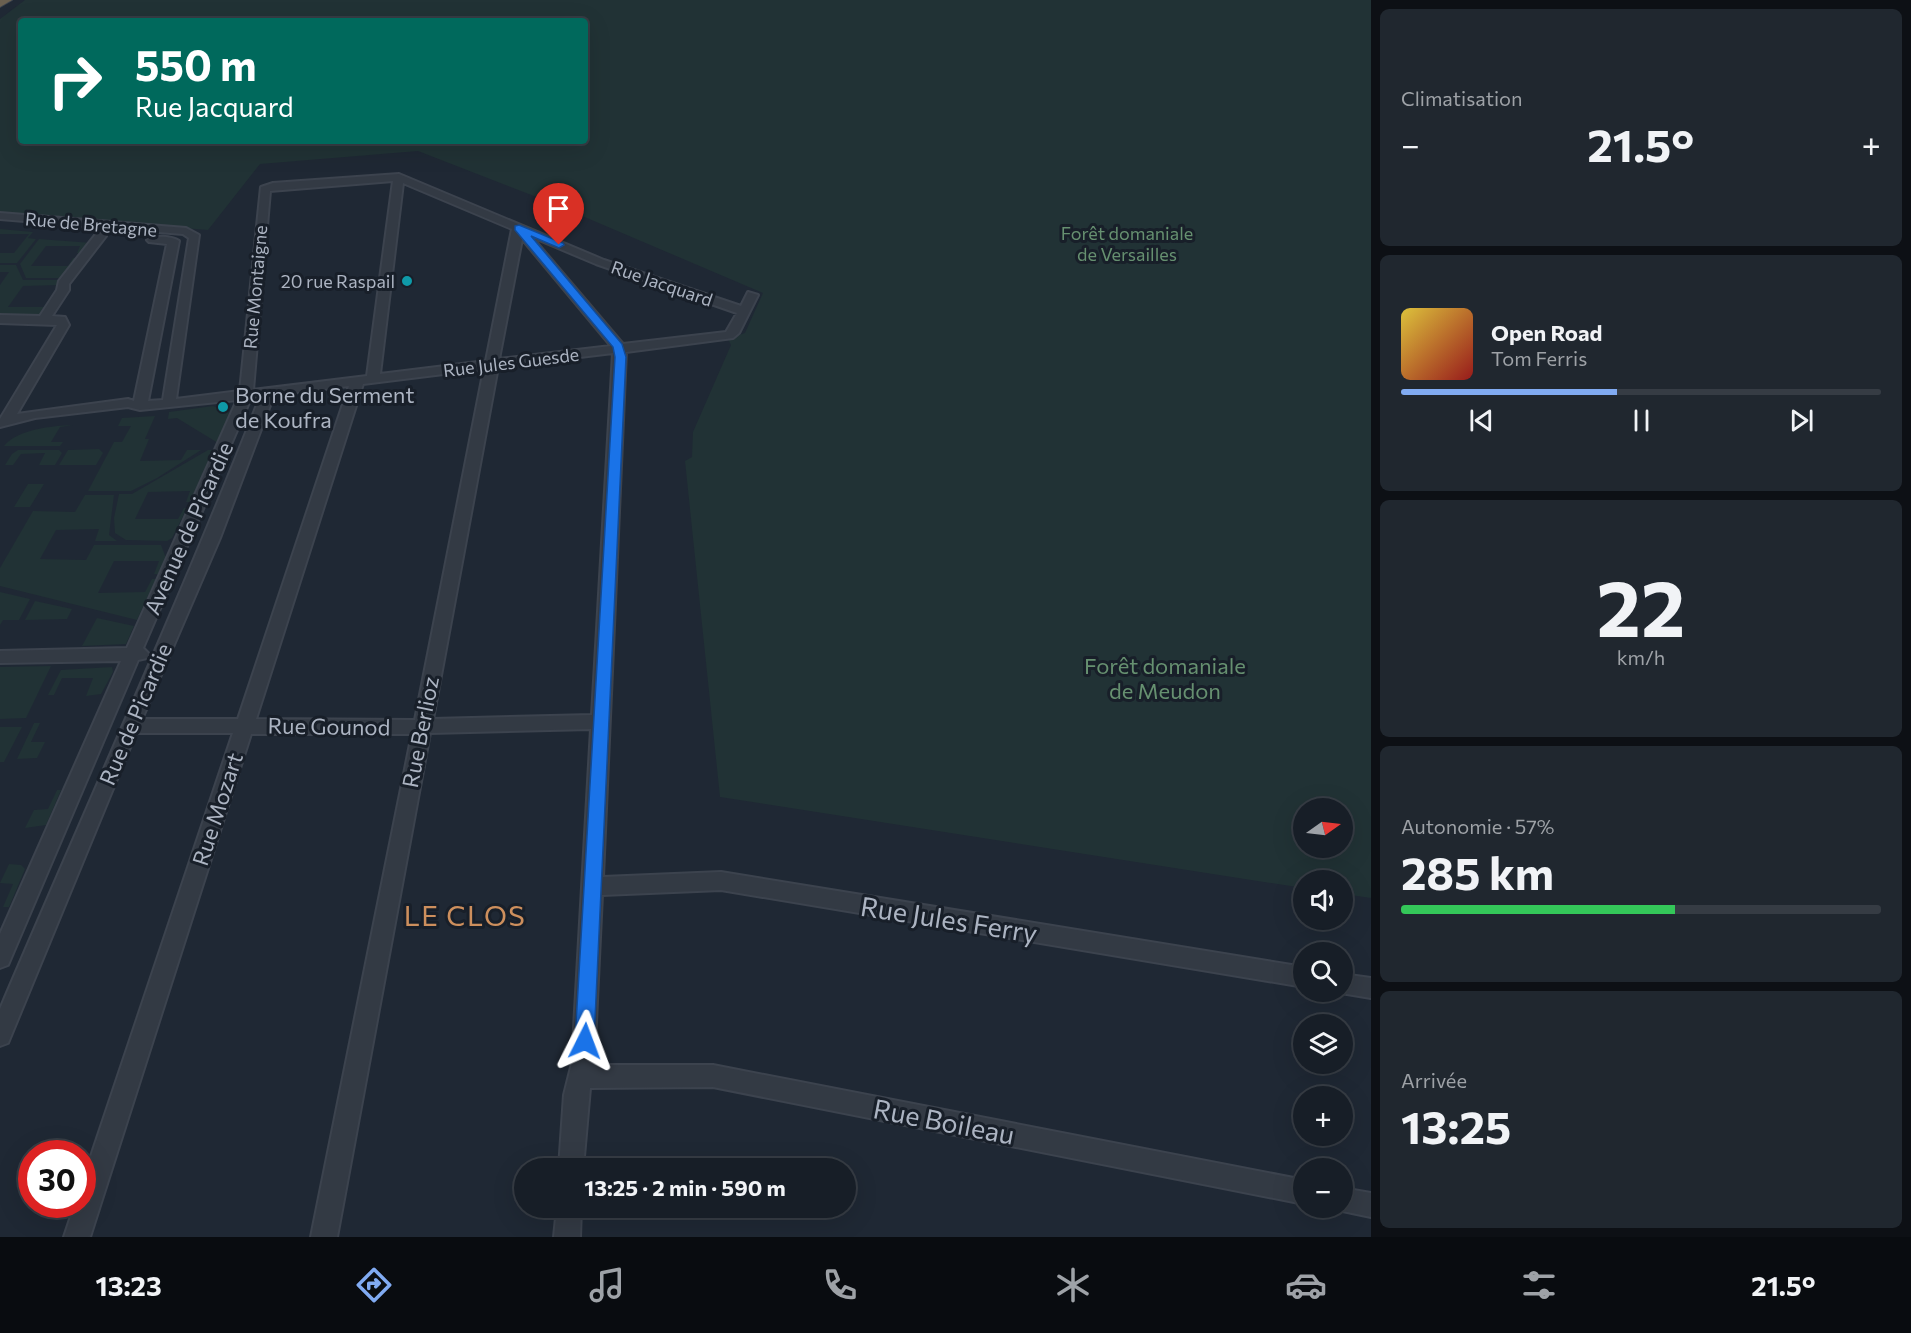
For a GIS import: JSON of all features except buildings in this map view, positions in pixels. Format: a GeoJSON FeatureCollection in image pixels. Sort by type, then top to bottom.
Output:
{"type":"FeatureCollection","features":[{"type":"Feature","properties":{"kind":"highway"},"geometry":{"type":"LineString","coordinates":[[0,2],[4,0]]}},
{"type":"Feature","properties":{"kind":"street","name":"Rue Jacquard"},"geometry":{"type":"LineString","coordinates":[[273,186],[399,177],[600,262],[744,311]]}},
{"type":"Feature","properties":{"kind":"street","name":"Rue Mozart"},"geometry":{"type":"LineString","coordinates":[[77,1237],[245,725],[366,380],[399,177]]}},
{"type":"Feature","properties":{"kind":"street","name":"Rue Montaigne"},"geometry":{"type":"LineString","coordinates":[[246,394],[264,192],[273,186]]}},
{"type":"Feature","properties":{"kind":"street","name":"Rue de Bretagne"},"geometry":{"type":"LineString","coordinates":[[0,216],[183,231],[191,233],[195,240],[174,242],[0,227]]}},
{"type":"Feature","properties":{"kind":"street"},"geometry":{"type":"LineString","coordinates":[[519,228],[620,349],[600,722],[594,885],[582,1077],[576,1095],[572,1158]]}},
{"type":"Feature","properties":{"kind":"street","name":"Rue Berlioz"},"geometry":{"type":"LineString","coordinates":[[324,1237],[519,228]]}},
{"type":"Feature","properties":{"kind":"street","name":"Rue de Bretagne"},"geometry":{"type":"LineString","coordinates":[[140,406],[174,242],[183,231]]}},
{"type":"Feature","properties":{"kind":"street"},"geometry":{"type":"LineString","coordinates":[[44,319],[63,290],[63,284],[100,236]]}},
{"type":"Feature","properties":{"kind":"street"},"geometry":{"type":"LineString","coordinates":[[169,404],[195,240]]}},
{"type":"Feature","properties":{"kind":"street","name":"Rue Jules Guesde"},"geometry":{"type":"LineString","coordinates":[[3,423],[127,412],[140,406],[729,335],[733,333],[752,295]]}},
{"type":"Feature","properties":{"kind":"street"},"geometry":{"type":"LineString","coordinates":[[0,319],[60,320],[63,325],[3,423]]}},
{"type":"Feature","properties":{"kind":"street","name":"Rue de Picardie"},"geometry":{"type":"LineString","coordinates":[[0,1034],[160,654],[212,538],[269,391]]}},
{"type":"Feature","properties":{"kind":"street","name":"Avenue de Picardie"},"geometry":{"type":"LineString","coordinates":[[0,958],[246,394]]}},
{"type":"Feature","properties":{"kind":"street"},"geometry":{"type":"LineString","coordinates":[[0,657],[160,654]]}},
{"type":"Feature","properties":{"kind":"street","name":"Rue Gounod"},"geometry":{"type":"LineString","coordinates":[[130,726],[421,727],[600,722]]}},
{"type":"Feature","properties":{"kind":"street","name":"Rue Jules Ferry"},"geometry":{"type":"LineString","coordinates":[[594,885],[721,881],[1293,975]]}},
{"type":"Feature","properties":{"kind":"street"},"geometry":{"type":"LineString","coordinates":[[1353,986],[1371,988]]}},
{"type":"Feature","properties":{"kind":"street","name":"Rue Boileau"},"geometry":{"type":"LineString","coordinates":[[582,1077],[713,1076],[1293,1190]]}},
{"type":"Feature","properties":{"kind":"street"},"geometry":{"type":"LineString","coordinates":[[1353,1202],[1371,1205]]}},
{"type":"Feature","properties":{"kind":"street"},"geometry":{"type":"LineString","coordinates":[[567,1237],[568,1218]]}},
{"type":"Feature","properties":{"kind":"green space","name":"Forêt domaniale de Versailles"},"geometry":{"type":"Polygon","coordinates":[[[25,0],[1371,0],[1371,898],[1353,895],[1353,870],[1293,870],[1293,886],[720,797],[685,461],[692,457],[693,432],[731,345],[728,339],[745,333],[763,293],[547,201],[418,151],[260,164],[208,230],[0,213],[0,19],[25,0]]]}},
{"type":"Feature","properties":{"kind":"green space"},"geometry":{"type":"Polygon","coordinates":[[[0,229],[33,232],[28,238],[36,239],[17,263],[0,263],[0,253],[14,253],[29,234],[0,234],[0,229]]]}},
{"type":"Feature","properties":{"kind":"green space"},"geometry":{"type":"Polygon","coordinates":[[[39,239],[92,243],[85,253],[77,253],[80,246],[46,246],[31,266],[68,266],[73,258],[81,258],[66,278],[26,278],[20,264],[39,239]]]}},
{"type":"Feature","properties":{"kind":"green space"},"geometry":{"type":"Polygon","coordinates":[[[0,265],[16,265],[23,280],[65,280],[60,285],[23,286],[8,307],[45,307],[51,299],[43,318],[0,318],[0,285],[9,272],[0,272],[0,265]]]}},
{"type":"Feature","properties":{"kind":"green space"},"geometry":{"type":"Polygon","coordinates":[[[213,406],[230,413],[218,443],[177,418],[168,419],[169,412],[213,406]]]}},
{"type":"Feature","properties":{"kind":"green space"},"geometry":{"type":"Polygon","coordinates":[[[155,416],[145,439],[149,439],[140,461],[181,460],[187,450],[201,450],[157,478],[131,491],[88,491],[114,442],[122,442],[131,426],[118,426],[122,418],[155,416]]]}},
{"type":"Feature","properties":{"kind":"green space"},"geometry":{"type":"Polygon","coordinates":[[[73,425],[60,427],[51,442],[63,442],[60,446],[4,446],[10,440],[26,432],[73,425]]]}},
{"type":"Feature","properties":{"kind":"green space"},"geometry":{"type":"Polygon","coordinates":[[[99,449],[103,453],[96,465],[59,465],[68,450],[99,449]]]}},
{"type":"Feature","properties":{"kind":"green space"},"geometry":{"type":"Polygon","coordinates":[[[18,450],[59,450],[62,453],[55,465],[39,465],[45,453],[21,454],[13,465],[5,465],[12,454],[18,450]]]}},
{"type":"Feature","properties":{"kind":"green space"},"geometry":{"type":"Polygon","coordinates":[[[208,450],[213,450],[190,502],[186,502],[190,491],[148,492],[135,519],[178,519],[184,508],[187,508],[172,538],[167,541],[126,540],[115,533],[114,518],[119,494],[132,494],[208,450]]]}},
{"type":"Feature","properties":{"kind":"green space"},"geometry":{"type":"Polygon","coordinates":[[[28,484],[44,484],[30,507],[14,507],[28,484]]]}},
{"type":"Feature","properties":{"kind":"green space"},"geometry":{"type":"Polygon","coordinates":[[[85,495],[114,495],[109,535],[117,541],[95,541],[99,529],[56,530],[40,559],[86,560],[94,545],[161,545],[166,558],[158,574],[154,574],[159,561],[114,561],[98,593],[145,592],[152,579],[156,579],[137,620],[0,586],[0,568],[33,511],[75,512],[85,495]]]}},
{"type":"Feature","properties":{"kind":"green space"},"geometry":{"type":"Polygon","coordinates":[[[0,592],[30,599],[19,620],[3,620],[0,625],[0,592]]]}},
{"type":"Feature","properties":{"kind":"green space"},"geometry":{"type":"Polygon","coordinates":[[[35,601],[72,609],[67,619],[25,620],[35,601]]]}},
{"type":"Feature","properties":{"kind":"green space"},"geometry":{"type":"Polygon","coordinates":[[[97,618],[134,626],[126,644],[82,646],[97,618]]]}},
{"type":"Feature","properties":{"kind":"green space"},"geometry":{"type":"Polygon","coordinates":[[[51,666],[26,718],[0,719],[0,667],[51,666]]]}},
{"type":"Feature","properties":{"kind":"green space"},"geometry":{"type":"Polygon","coordinates":[[[112,667],[113,672],[101,694],[86,696],[93,678],[62,678],[54,695],[48,695],[61,670],[112,667]]]}},
{"type":"Feature","properties":{"kind":"green space"},"geometry":{"type":"Polygon","coordinates":[[[34,723],[40,723],[31,742],[45,742],[37,758],[17,759],[34,723]]]}},
{"type":"Feature","properties":{"kind":"green space"},"geometry":{"type":"Polygon","coordinates":[[[0,727],[22,727],[4,762],[0,762],[0,727]]]}},
{"type":"Feature","properties":{"kind":"green space"},"geometry":{"type":"Polygon","coordinates":[[[57,790],[61,790],[46,825],[25,828],[34,810],[48,809],[57,790]]]}},
{"type":"Feature","properties":{"kind":"green space"},"geometry":{"type":"Polygon","coordinates":[[[9,864],[21,865],[25,869],[9,907],[3,907],[13,884],[0,883],[9,864]]]}},
{"type":"Feature","properties":{"kind":"place","name":"20 rue Raspail"},"geometry":{"type":"Point","coordinates":[407,281]}},
{"type":"Feature","properties":{"kind":"place","name":"Borne du Serment de Koufra"},"geometry":{"type":"Point","coordinates":[223,407]}},
{"type":"Feature","properties":{"kind":"district","name":"LE CLOS"},"geometry":{"type":"Point","coordinates":[465,915]}},
{"type":"Feature","properties":{"kind":"route"},"geometry":{"type":"LineString","coordinates":[[559,245],[519,228],[620,349],[585,1041]]}},
{"type":"Feature","properties":{"kind":"park label","name":"Forêt domaniale de Meudon"},"geometry":{"type":"Point","coordinates":[1165,678]}}]}
